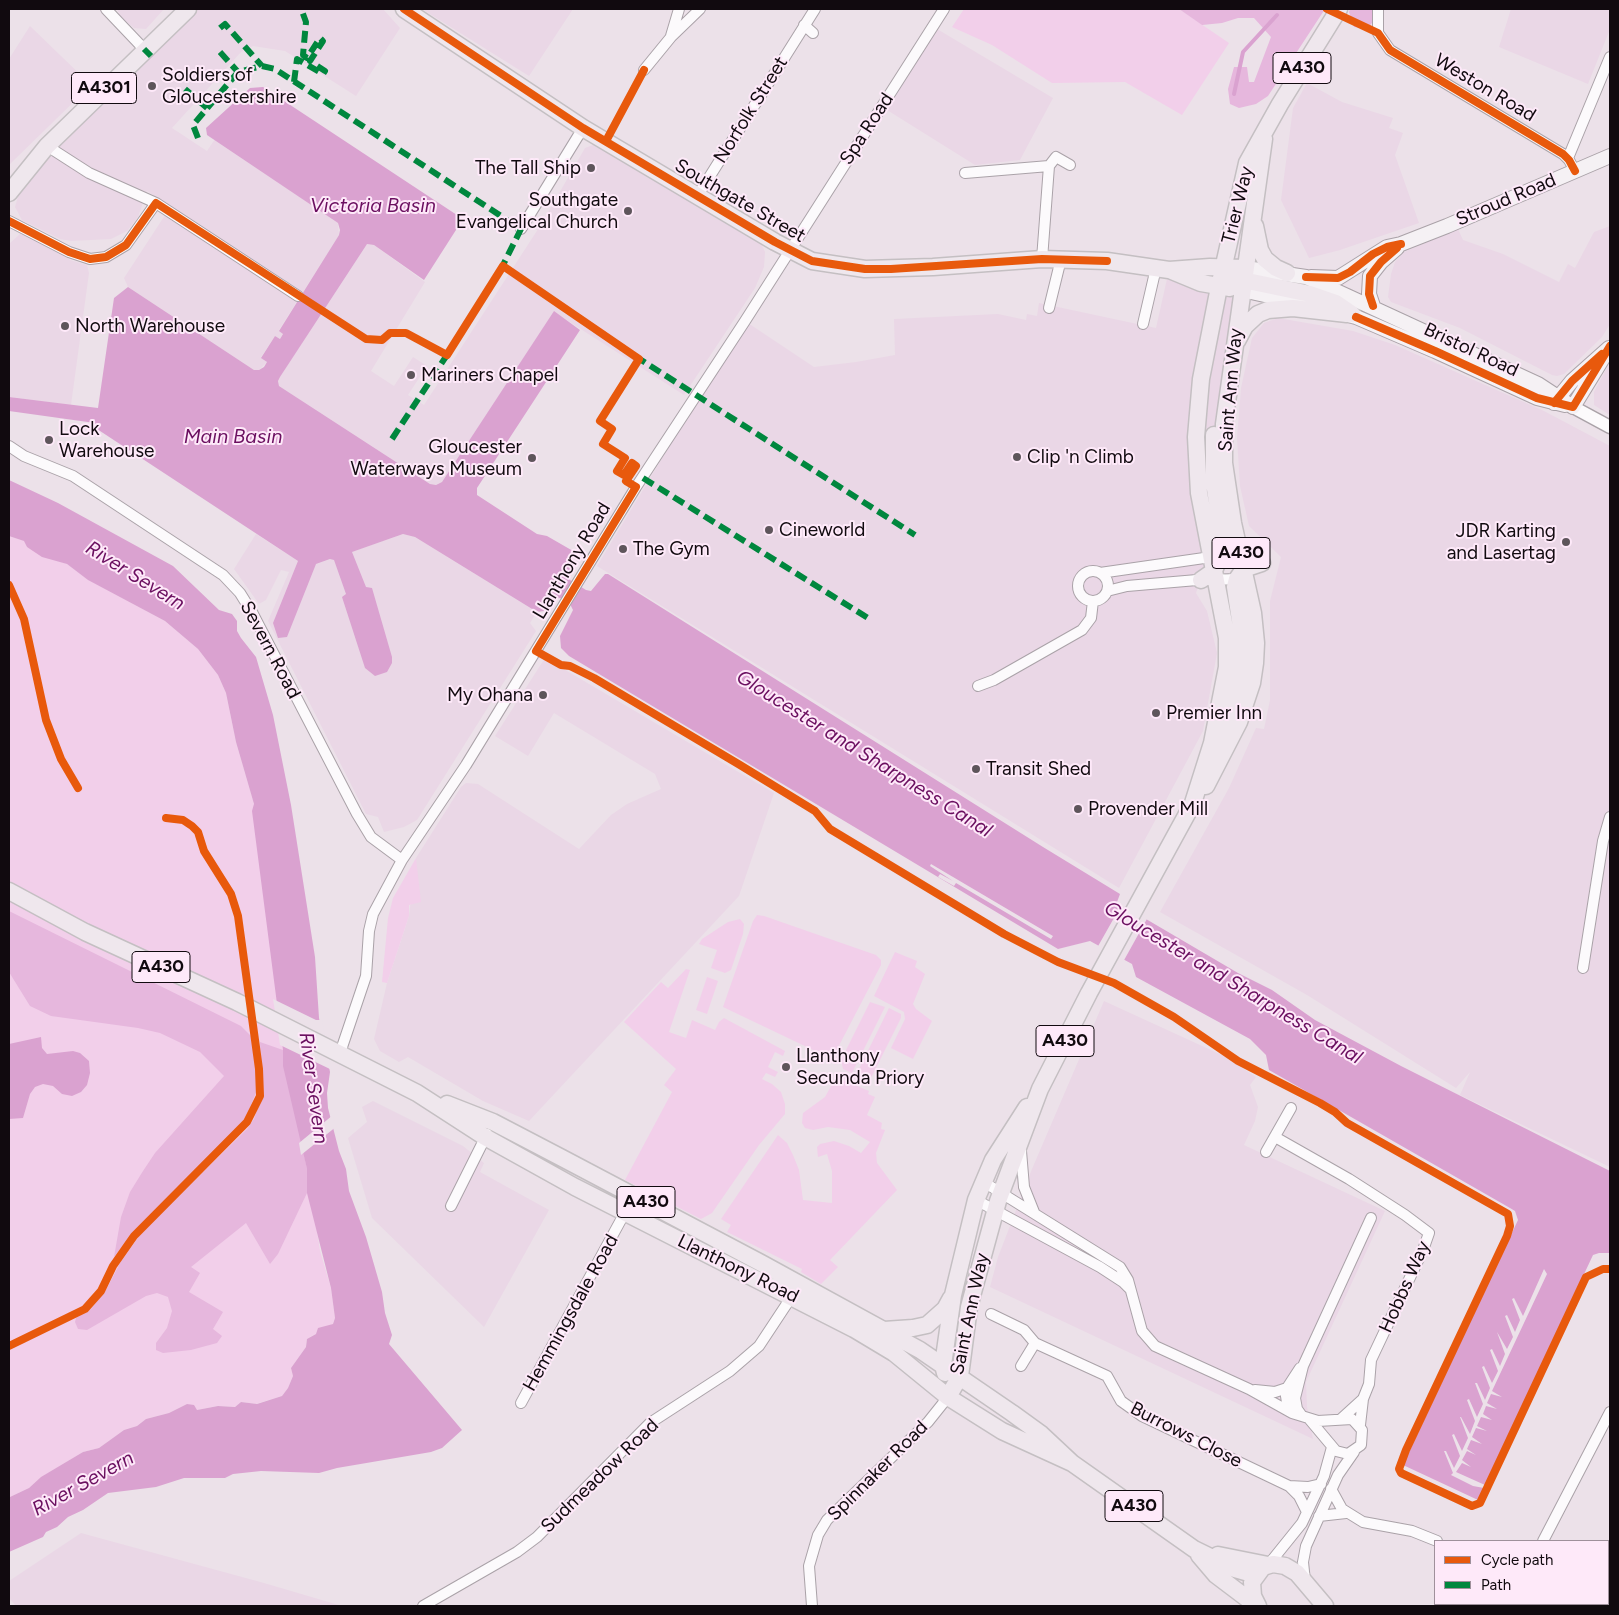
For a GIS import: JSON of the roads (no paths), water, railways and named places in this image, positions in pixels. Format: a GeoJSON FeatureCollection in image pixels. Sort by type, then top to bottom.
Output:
{"type":"FeatureCollection","features":[{"type":"Feature","properties":{"kind":"main road","name":"A4301"},"geometry":{"type":"LineString","coordinates":[[9,193],[47,146],[144,49],[188,9]]}},
{"type":"Feature","properties":{"kind":"main road","name":"Southgate Street"},"geometry":{"type":"LineString","coordinates":[[404,9],[583,128],[789,250],[812,261],[865,269],[1061,259],[1107,261],[1162,269],[1223,268],[1243,279]]}},
{"type":"Feature","properties":{"kind":"main road","name":"Trier Way"},"geometry":{"type":"LineString","coordinates":[[1219,286],[1247,163],[1266,128],[1339,9]]}},
{"type":"Feature","properties":{"kind":"main road","name":"Trier Way"},"geometry":{"type":"LineString","coordinates":[[1243,279],[1266,128]]}},
{"type":"Feature","properties":{"kind":"main road","name":"Stroud Road"},"geometry":{"type":"LineString","coordinates":[[1306,277],[1338,278],[1350,272],[1373,254],[1387,247],[1401,244],[1610,156]]}},
{"type":"Feature","properties":{"kind":"main road"},"geometry":{"type":"LineString","coordinates":[[1253,214],[1260,250],[1265,259],[1276,268],[1287,273]]}},
{"type":"Feature","properties":{"kind":"main road","name":"Stroud Road"},"geometry":{"type":"LineString","coordinates":[[1373,306],[1369,294],[1370,276],[1381,262],[1401,244]]}},
{"type":"Feature","properties":{"kind":"main road","name":"Southgate Street"},"geometry":{"type":"LineString","coordinates":[[1162,269],[1201,283],[1219,286],[1243,279]]}},
{"type":"Feature","properties":{"kind":"main road","name":"Bristol Road"},"geometry":{"type":"LineString","coordinates":[[1243,279],[1287,273],[1306,277],[1373,306],[1538,384],[1556,399],[1574,407]]}},
{"type":"Feature","properties":{"kind":"main road"},"geometry":{"type":"LineString","coordinates":[[1243,279],[1310,294],[1336,303],[1352,316]]}},
{"type":"Feature","properties":{"kind":"main road","name":"Saint Ann Way"},"geometry":{"type":"LineString","coordinates":[[1193,803],[1198,800],[1240,722],[1252,683],[1256,643],[1224,463],[1224,424],[1243,279]]}},
{"type":"Feature","properties":{"kind":"main road","name":"Saint Ann Way"},"geometry":{"type":"LineString","coordinates":[[950,1381],[995,1211],[1040,1089],[1089,993],[1193,803],[1212,743],[1227,667],[1227,638],[1199,494],[1196,436],[1201,379],[1219,286]]}},
{"type":"Feature","properties":{"kind":"main road"},"geometry":{"type":"LineString","coordinates":[[1213,569],[1224,545],[1214,483],[1214,442],[1218,405],[1232,358],[1245,326],[1258,314],[1268,310],[1293,308],[1352,316]]}},
{"type":"Feature","properties":{"kind":"main road","name":"Bristol Road"},"geometry":{"type":"LineString","coordinates":[[1352,316],[1435,351],[1536,398],[1556,399]]}},
{"type":"Feature","properties":{"kind":"main road"},"geometry":{"type":"LineString","coordinates":[[1556,399],[1610,347]]}},
{"type":"Feature","properties":{"kind":"main road"},"geometry":{"type":"LineString","coordinates":[[1574,407],[1610,347]]}},
{"type":"Feature","properties":{"kind":"main road"},"geometry":{"type":"LineString","coordinates":[[1200,781],[1223,732],[1238,686],[1243,642],[1235,598],[1242,571],[1262,563]]}},
{"type":"Feature","properties":{"kind":"main road","name":"A430"},"geometry":{"type":"LineString","coordinates":[[9,891],[85,932],[237,1002],[338,1053]]}},
{"type":"Feature","properties":{"kind":"main road","name":"Llanthony Road"},"geometry":{"type":"LineString","coordinates":[[338,1053],[416,1093],[485,1137],[625,1213],[884,1330]]}},
{"type":"Feature","properties":{"kind":"main road","name":"Saint Ann Way"},"geometry":{"type":"LineString","coordinates":[[950,1381],[953,1295],[976,1200],[982,1181],[1002,1143],[1040,1089]]}},
{"type":"Feature","properties":{"kind":"main road","name":"Llanthony Road"},"geometry":{"type":"LineString","coordinates":[[416,1093],[493,1122],[634,1196],[795,1289],[879,1343],[950,1381]]}},
{"type":"Feature","properties":{"kind":"main road"},"geometry":{"type":"LineString","coordinates":[[884,1330],[928,1325],[945,1309],[953,1295]]}},
{"type":"Feature","properties":{"kind":"main road","name":"A430"},"geometry":{"type":"LineString","coordinates":[[884,1330],[950,1381],[1041,1434],[1072,1463],[1194,1549],[1235,1569],[1264,1568],[1279,1564],[1290,1568],[1305,1581],[1325,1606]]}},
{"type":"Feature","properties":{"kind":"main road"},"geometry":{"type":"LineString","coordinates":[[950,1381],[1002,1430],[1072,1463]]}},
{"type":"Feature","properties":{"kind":"main road","name":"A430"},"geometry":{"type":"LineString","coordinates":[[1194,1549],[1216,1575],[1257,1606]]}},
{"type":"Feature","properties":{"kind":"main road","name":"A430"},"geometry":{"type":"LineString","coordinates":[[1257,1606],[1252,1596],[1251,1588],[1264,1568]]}},
{"type":"Feature","properties":{"kind":"street"},"geometry":{"type":"LineString","coordinates":[[106,9],[144,49]]}},
{"type":"Feature","properties":{"kind":"street"},"geometry":{"type":"LineString","coordinates":[[670,37],[679,9]]}},
{"type":"Feature","properties":{"kind":"street"},"geometry":{"type":"LineString","coordinates":[[644,70],[670,37],[700,9]]}},
{"type":"Feature","properties":{"kind":"street","name":"Norfolk Street"},"geometry":{"type":"LineString","coordinates":[[698,195],[815,9]]}},
{"type":"Feature","properties":{"kind":"street","name":"Spa Road"},"geometry":{"type":"LineString","coordinates":[[789,250],[944,9]]}},
{"type":"Feature","properties":{"kind":"street","name":"Weston Road"},"geometry":{"type":"LineString","coordinates":[[1378,9],[1378,33],[1390,50],[1568,158],[1575,170]]}},
{"type":"Feature","properties":{"kind":"street"},"geometry":{"type":"LineString","coordinates":[[804,26],[813,33]]}},
{"type":"Feature","properties":{"kind":"street"},"geometry":{"type":"LineString","coordinates":[[1568,158],[1610,57]]}},
{"type":"Feature","properties":{"kind":"street"},"geometry":{"type":"LineString","coordinates":[[521,229],[583,128]]}},
{"type":"Feature","properties":{"kind":"street"},"geometry":{"type":"LineString","coordinates":[[47,146],[89,173],[156,203],[298,296]]}},
{"type":"Feature","properties":{"kind":"street"},"geometry":{"type":"LineString","coordinates":[[1042,259],[1050,166],[1056,157],[1070,165]]}},
{"type":"Feature","properties":{"kind":"street"},"geometry":{"type":"LineString","coordinates":[[966,172],[1050,166]]}},
{"type":"Feature","properties":{"kind":"street"},"geometry":{"type":"LineString","coordinates":[[9,221],[69,252],[90,259],[106,257],[126,245],[156,203]]}},
{"type":"Feature","properties":{"kind":"street","name":"Llanthony Road"},"geometry":{"type":"LineString","coordinates":[[338,1053],[366,976],[369,931],[373,914],[402,860],[466,765],[588,565],[789,250]]}},
{"type":"Feature","properties":{"kind":"street"},"geometry":{"type":"LineString","coordinates":[[1049,308],[1061,259]]}},
{"type":"Feature","properties":{"kind":"street"},"geometry":{"type":"LineString","coordinates":[[1143,324],[1162,269]]}},
{"type":"Feature","properties":{"kind":"street","name":"Bristol Road"},"geometry":{"type":"LineString","coordinates":[[1574,407],[1610,427]]}},
{"type":"Feature","properties":{"kind":"street","name":"Severn Road"},"geometry":{"type":"LineString","coordinates":[[9,446],[24,456],[73,476],[223,576],[240,593],[253,614],[357,814],[379,845],[402,860]]}},
{"type":"Feature","properties":{"kind":"street"},"geometry":{"type":"LineString","coordinates":[[1100,572],[1107,580],[1107,590],[1103,598],[1093,601],[1081,595],[1078,591],[1079,580],[1089,571],[1213,569],[1242,571]]}},
{"type":"Feature","properties":{"kind":"street"},"geometry":{"type":"LineString","coordinates":[[1107,590],[1213,569],[1242,571]]}},
{"type":"Feature","properties":{"kind":"street"},"geometry":{"type":"LineString","coordinates":[[978,686],[994,680],[1082,630],[1091,618],[1093,601]]}},
{"type":"Feature","properties":{"kind":"street"},"geometry":{"type":"LineString","coordinates":[[1583,968],[1604,841],[1610,817]]}},
{"type":"Feature","properties":{"kind":"street"},"geometry":{"type":"LineString","coordinates":[[1266,1152],[1291,1108]]}},
{"type":"Feature","properties":{"kind":"street"},"geometry":{"type":"LineString","coordinates":[[451,1206],[493,1122]]}},
{"type":"Feature","properties":{"kind":"street","name":"Hobbs Way"},"geometry":{"type":"LineString","coordinates":[[1274,1137],[1349,1179],[1405,1215],[1428,1233],[1424,1250],[1371,1360],[1369,1384],[1363,1399],[1360,1425]]}},
{"type":"Feature","properties":{"kind":"street"},"geometry":{"type":"LineString","coordinates":[[1021,1138],[1022,1175],[1028,1200],[1035,1214]]}},
{"type":"Feature","properties":{"kind":"street"},"geometry":{"type":"LineString","coordinates":[[982,1181],[1064,1234],[1114,1261],[1125,1274],[1140,1325],[1149,1341],[1165,1351],[1249,1389],[1288,1409],[1292,1413],[1306,1418],[1352,1419],[1360,1425],[1363,1440],[1331,1490],[1304,1553],[1305,1581]]}},
{"type":"Feature","properties":{"kind":"street","name":"Hemmingsdale Road"},"geometry":{"type":"LineString","coordinates":[[521,1403],[634,1196]]}},
{"type":"Feature","properties":{"kind":"street"},"geometry":{"type":"LineString","coordinates":[[976,1200],[1100,1267],[1129,1288]]}},
{"type":"Feature","properties":{"kind":"street"},"geometry":{"type":"LineString","coordinates":[[1354,1452],[1342,1453],[1330,1443],[1297,1409],[1295,1398],[1303,1366],[1371,1218]]}},
{"type":"Feature","properties":{"kind":"street","name":"Sudmeadow Road"},"geometry":{"type":"LineString","coordinates":[[423,1606],[517,1552],[537,1537],[650,1423],[730,1372],[759,1346],[795,1289]]}},
{"type":"Feature","properties":{"kind":"street","name":"Burrows Close"},"geometry":{"type":"LineString","coordinates":[[991,1314],[1024,1330],[1036,1343],[1107,1376],[1121,1402],[1142,1416],[1289,1486],[1299,1496],[1307,1512]]}},
{"type":"Feature","properties":{"kind":"street"},"geometry":{"type":"LineString","coordinates":[[1021,1366],[1036,1343]]}},
{"type":"Feature","properties":{"kind":"street"},"geometry":{"type":"LineString","coordinates":[[1288,1409],[1287,1388],[1303,1366]]}},
{"type":"Feature","properties":{"kind":"street","name":"Spinnaker Road"},"geometry":{"type":"LineString","coordinates":[[812,1606],[809,1566],[818,1534],[826,1520],[928,1422],[950,1381]]}},
{"type":"Feature","properties":{"kind":"street"},"geometry":{"type":"LineString","coordinates":[[1249,1389],[1275,1392],[1287,1388]]}},
{"type":"Feature","properties":{"kind":"street"},"geometry":{"type":"LineString","coordinates":[[1264,1568],[1298,1531],[1320,1484],[1330,1443],[1330,1429],[1363,1399]]}},
{"type":"Feature","properties":{"kind":"street"},"geometry":{"type":"LineString","coordinates":[[1543,1540],[1610,1412]]}},
{"type":"Feature","properties":{"kind":"street","name":"Burrows Close"},"geometry":{"type":"LineString","coordinates":[[1289,1486],[1308,1487],[1320,1484]]}},
{"type":"Feature","properties":{"kind":"street"},"geometry":{"type":"LineString","coordinates":[[1331,1490],[1338,1504],[1346,1513],[1373,1526],[1412,1531],[1434,1540]]}},
{"type":"Feature","properties":{"kind":"street"},"geometry":{"type":"LineString","coordinates":[[1319,1516],[1346,1513]]}},
{"type":"Feature","properties":{"kind":"water"},"geometry":{"type":"Polygon","coordinates":[[[263,87],[463,219],[424,280],[374,245],[367,244],[280,377],[278,381],[279,386],[430,484],[436,485],[442,482],[554,311],[580,330],[477,488],[477,495],[537,534],[547,536],[573,551],[570,580],[591,591],[605,574],[608,574],[1120,894],[1117,902],[1238,973],[1272,990],[1315,1020],[1401,1066],[1610,1171],[1610,1253],[1593,1255],[1478,1500],[1403,1465],[1518,1220],[1515,1211],[1269,1070],[1266,1055],[1250,1039],[1136,977],[1132,964],[1090,941],[1058,949],[569,656],[561,648],[560,636],[573,610],[570,604],[560,598],[552,599],[544,611],[537,612],[415,537],[403,534],[352,552],[366,587],[372,588],[392,657],[392,663],[387,672],[375,676],[365,668],[342,597],[346,594],[334,560],[330,559],[316,564],[287,637],[278,638],[273,623],[298,561],[97,429],[95,423],[9,411],[9,397],[98,408],[114,298],[128,287],[254,370],[264,367],[267,362],[261,358],[275,336],[280,339],[283,334],[279,331],[339,235],[340,230],[338,223],[207,135],[206,128],[250,88],[263,87]]]}},
{"type":"Feature","properties":{"kind":"water","name":"River Severn"},"geometry":{"type":"Polygon","coordinates":[[[9,480],[58,503],[173,566],[219,610],[232,614],[237,621],[237,631],[256,657],[273,715],[291,805],[315,957],[319,1018],[330,1072],[327,1093],[328,1108],[339,1151],[346,1169],[349,1191],[366,1237],[382,1292],[385,1313],[392,1335],[389,1344],[462,1430],[442,1448],[431,1452],[337,1468],[319,1473],[261,1471],[233,1474],[225,1478],[184,1478],[156,1487],[108,1493],[83,1510],[68,1517],[57,1527],[46,1532],[43,1537],[9,1552],[10,1497],[29,1488],[41,1477],[83,1452],[99,1448],[124,1430],[137,1426],[146,1419],[169,1413],[187,1404],[194,1405],[197,1410],[218,1406],[235,1407],[241,1402],[257,1404],[282,1396],[293,1376],[291,1368],[306,1347],[307,1339],[316,1334],[318,1328],[333,1324],[335,1318],[331,1288],[307,1193],[307,1169],[283,1066],[283,1050],[252,811],[254,804],[236,742],[226,693],[218,675],[198,649],[165,621],[88,580],[67,564],[42,557],[27,547],[24,541],[9,536],[9,480]]]}},
{"type":"Feature","properties":{"kind":"water"},"geometry":{"type":"Polygon","coordinates":[[[41,1037],[42,1048],[47,1054],[73,1051],[80,1053],[89,1061],[90,1073],[87,1085],[81,1092],[72,1096],[62,1094],[53,1086],[43,1084],[35,1087],[30,1094],[23,1118],[9,1119],[9,1044],[41,1037]]]}},
{"type":"Feature","properties":{"kind":"waterway"},"geometry":{"type":"LineString","coordinates":[[1234,94],[1243,52],[1277,15]]}},
{"type":"Feature","properties":{"kind":"place","name":"Soldiers of Gloucestershire"},"geometry":{"type":"Point","coordinates":[152,86]}},
{"type":"Feature","properties":{"kind":"place","name":"The Tall Ship"},"geometry":{"type":"Point","coordinates":[591,168]}},
{"type":"Feature","properties":{"kind":"place","name":"Southgate Evangelical Church"},"geometry":{"type":"Point","coordinates":[628,211]}},
{"type":"Feature","properties":{"kind":"place","name":"North Warehouse"},"geometry":{"type":"Point","coordinates":[65,326]}},
{"type":"Feature","properties":{"kind":"place","name":"Mariners Chapel"},"geometry":{"type":"Point","coordinates":[411,375]}},
{"type":"Feature","properties":{"kind":"place","name":"Lock Warehouse"},"geometry":{"type":"Point","coordinates":[49,440]}},
{"type":"Feature","properties":{"kind":"place","name":"Clip 'n Climb"},"geometry":{"type":"Point","coordinates":[1017,457]}},
{"type":"Feature","properties":{"kind":"place","name":"Gloucester Waterways Museum"},"geometry":{"type":"Point","coordinates":[532,458]}},
{"type":"Feature","properties":{"kind":"place","name":"Cineworld"},"geometry":{"type":"Point","coordinates":[769,530]}},
{"type":"Feature","properties":{"kind":"place","name":"JDR Karting and Lasertag"},"geometry":{"type":"Point","coordinates":[1566,542]}},
{"type":"Feature","properties":{"kind":"place","name":"The Gym"},"geometry":{"type":"Point","coordinates":[623,549]}},
{"type":"Feature","properties":{"kind":"place","name":"My Ohana"},"geometry":{"type":"Point","coordinates":[543,695]}},
{"type":"Feature","properties":{"kind":"place","name":"Premier Inn"},"geometry":{"type":"Point","coordinates":[1156,713]}},
{"type":"Feature","properties":{"kind":"place","name":"Transit Shed"},"geometry":{"type":"Point","coordinates":[976,769]}},
{"type":"Feature","properties":{"kind":"place","name":"Provender Mill"},"geometry":{"type":"Point","coordinates":[1078,809]}},
{"type":"Feature","properties":{"kind":"place","name":"Llanthony Secunda Priory"},"geometry":{"type":"Point","coordinates":[786,1067]}},
{"type":"Feature","properties":{"kind":"water label","name":"Victoria Basin"},"geometry":{"type":"Point","coordinates":[373,206]}},
{"type":"Feature","properties":{"kind":"water label","name":"Main Basin"},"geometry":{"type":"Point","coordinates":[233,437]}},
{"type":"Feature","properties":{"kind":"water label","name":"Gloucester and Sharpness Canal"},"geometry":{"type":"Point","coordinates":[864,754]}},
{"type":"Feature","properties":{"kind":"water label","name":"Gloucester and Sharpness Canal"},"geometry":{"type":"Point","coordinates":[1233,983]}}]}
